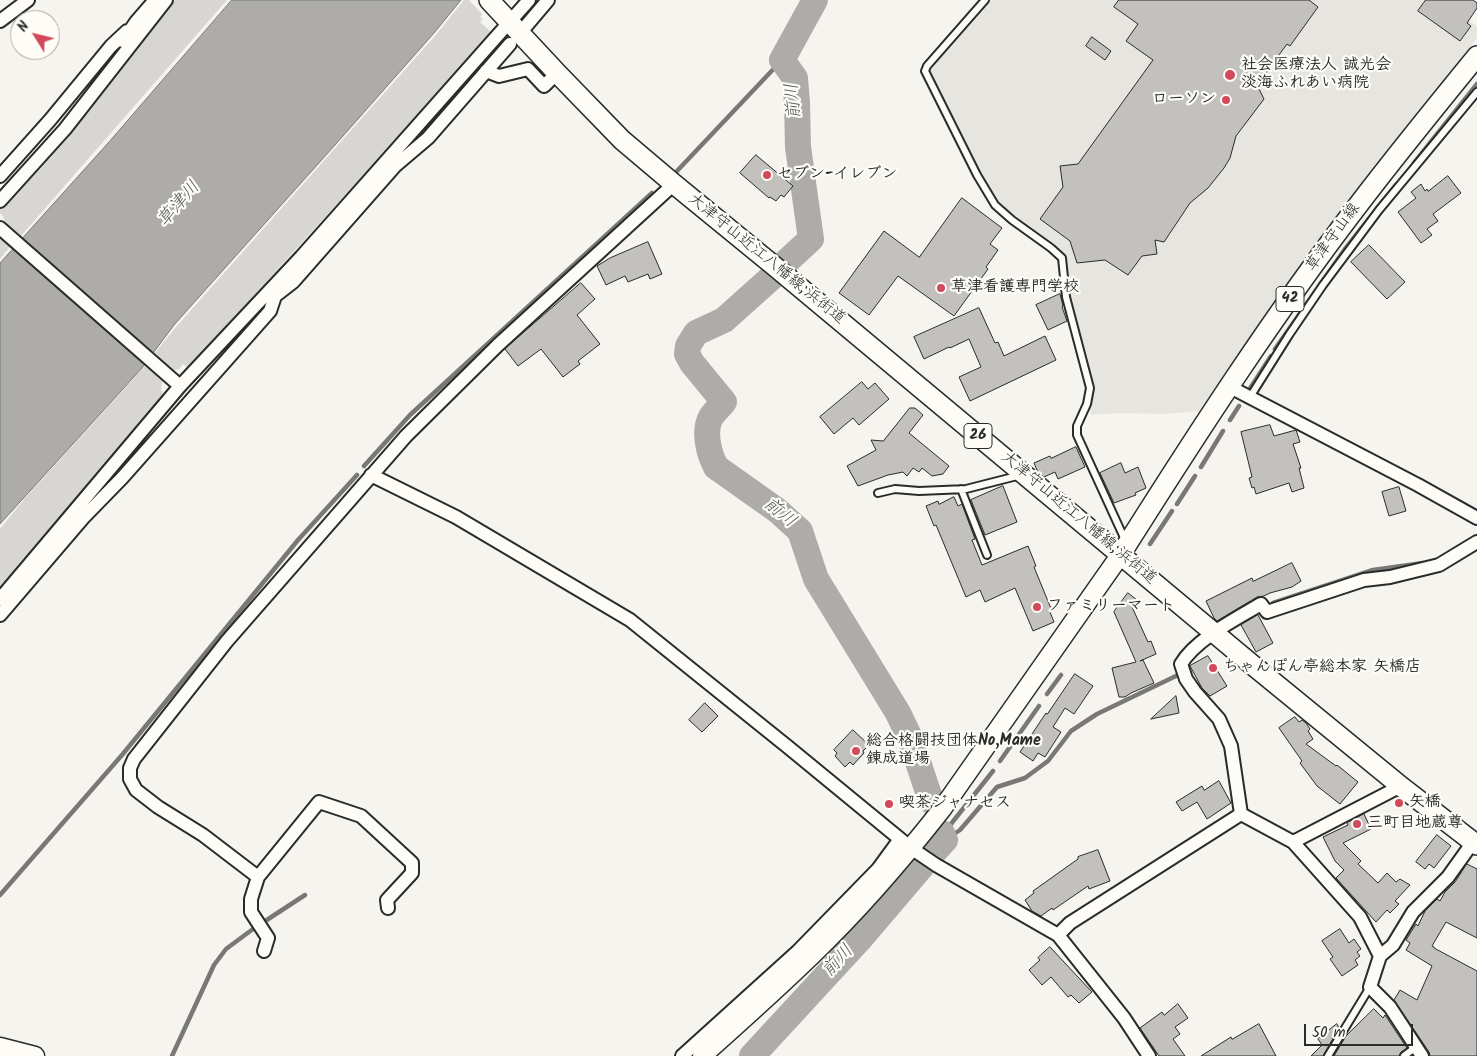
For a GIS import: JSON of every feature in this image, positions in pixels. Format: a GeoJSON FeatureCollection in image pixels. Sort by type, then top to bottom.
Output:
{"type":"FeatureCollection","features":[{"type":"Feature","properties":{"kind":"main road","name":"大津守山近江八幡線;浜街道"},"geometry":{"type":"LineString","coordinates":[[493,4],[518,24],[557,73],[622,140],[1024,474],[1124,550],[1215,632],[1401,786],[1475,844]]}},
{"type":"Feature","properties":{"kind":"main road","name":"草津守山線"},"geometry":{"type":"LineString","coordinates":[[1124,550],[1230,387],[1300,285],[1358,204],[1477,56]]}},
{"type":"Feature","properties":{"kind":"street"},"geometry":{"type":"LineString","coordinates":[[0,21],[28,0]]}},
{"type":"Feature","properties":{"kind":"street"},"geometry":{"type":"LineString","coordinates":[[0,176],[50,120],[111,46],[155,0]]}},
{"type":"Feature","properties":{"kind":"street"},"geometry":{"type":"LineString","coordinates":[[0,201],[65,129],[166,0]]}},
{"type":"Feature","properties":{"kind":"street"},"geometry":{"type":"LineString","coordinates":[[518,24],[529,0]]}},
{"type":"Feature","properties":{"kind":"street"},"geometry":{"type":"LineString","coordinates":[[0,599],[180,386],[272,294],[307,250],[518,24],[548,0]]}},
{"type":"Feature","properties":{"kind":"street"},"geometry":{"type":"LineString","coordinates":[[0,192],[60,122],[118,49],[136,22]]}},
{"type":"Feature","properties":{"kind":"street"},"geometry":{"type":"LineString","coordinates":[[272,294],[293,282],[395,166],[428,138],[510,44]]}},
{"type":"Feature","properties":{"kind":"street"},"geometry":{"type":"LineString","coordinates":[[486,71],[499,76],[528,69],[544,86],[557,73]]}},
{"type":"Feature","properties":{"kind":"street"},"geometry":{"type":"LineString","coordinates":[[258,877],[203,835],[158,807],[136,790],[130,779],[130,768],[134,758],[227,641],[406,436],[498,344],[674,184]]}},
{"type":"Feature","properties":{"kind":"street"},"geometry":{"type":"LineString","coordinates":[[1,228],[180,386]]}},
{"type":"Feature","properties":{"kind":"street"},"geometry":{"type":"LineString","coordinates":[[0,615],[83,518],[122,478],[270,311],[272,294]]}},
{"type":"Feature","properties":{"kind":"street"},"geometry":{"type":"LineString","coordinates":[[1230,387],[1418,485],[1477,518]]}},
{"type":"Feature","properties":{"kind":"street"},"geometry":{"type":"LineString","coordinates":[[371,475],[456,517],[630,620],[910,847],[936,865],[1058,935],[1124,1018],[1149,1056]]}},
{"type":"Feature","properties":{"kind":"street"},"geometry":{"type":"LineString","coordinates":[[1241,814],[1232,746],[1218,719],[1186,679],[1181,664],[1186,656],[1215,632],[1261,604],[1267,612],[1364,580],[1390,577],[1440,565],[1477,542]]}},
{"type":"Feature","properties":{"kind":"street"},"geometry":{"type":"LineString","coordinates":[[702,1056],[812,955],[924,833],[1124,550]]}},
{"type":"Feature","properties":{"kind":"street"},"geometry":{"type":"LineString","coordinates":[[1293,842],[1401,786]]}},
{"type":"Feature","properties":{"kind":"street"},"geometry":{"type":"LineString","coordinates":[[264,951],[268,938],[252,912],[251,899],[258,877],[319,802],[361,816],[412,863],[412,873],[387,900],[388,908]]}},
{"type":"Feature","properties":{"kind":"street"},"geometry":{"type":"LineString","coordinates":[[1058,935],[1070,923],[1241,814]]}},
{"type":"Feature","properties":{"kind":"street"},"geometry":{"type":"LineString","coordinates":[[1241,814],[1293,842],[1360,917],[1380,956]]}},
{"type":"Feature","properties":{"kind":"street"},"geometry":{"type":"LineString","coordinates":[[1419,1052],[1390,1007],[1370,987],[1380,956],[1393,945],[1413,912],[1448,877],[1475,844]]}},
{"type":"Feature","properties":{"kind":"street"},"geometry":{"type":"LineString","coordinates":[[682,1056],[797,952],[878,869],[910,847]]}},
{"type":"Feature","properties":{"kind":"street"},"geometry":{"type":"LineString","coordinates":[[0,1047],[35,1056]]}},
{"type":"Feature","properties":{"kind":"lane"},"geometry":{"type":"LineString","coordinates":[[985,0],[927,66],[925,71],[977,175],[995,205],[1062,258],[1066,297],[1090,388],[1087,404],[1077,426],[1077,435],[1124,550]]}},
{"type":"Feature","properties":{"kind":"lane"},"geometry":{"type":"LineString","coordinates":[[1250,397],[1323,285],[1380,210],[1477,92]]}},
{"type":"Feature","properties":{"kind":"lane"},"geometry":{"type":"LineString","coordinates":[[878,493],[895,489],[918,491],[961,490],[1024,474]]}},
{"type":"Feature","properties":{"kind":"lane"},"geometry":{"type":"LineString","coordinates":[[961,490],[987,555]]}},
{"type":"Feature","properties":{"kind":"lane"},"geometry":{"type":"LineString","coordinates":[[1328,1056],[1370,987]]}},
{"type":"Feature","properties":{"kind":"lane"},"geometry":{"type":"LineString","coordinates":[[1404,1056],[1419,1052]]}},
{"type":"Feature","properties":{"kind":"shaded area"},"geometry":{"type":"Polygon","coordinates":[[[175,0],[227,0],[20,237],[5,224],[0,209],[52,151],[175,0]]]}},
{"type":"Feature","properties":{"kind":"shaded area"},"geometry":{"type":"Polygon","coordinates":[[[464,0],[469,0],[482,14],[480,17],[483,19],[480,22],[492,33],[188,368],[183,364],[179,369],[173,370],[154,354],[435,36],[464,0]]]}},
{"type":"Feature","properties":{"kind":"shaded area"},"geometry":{"type":"Polygon","coordinates":[[[988,0],[1440,0],[1477,26],[1477,38],[1313,250],[1199,411],[1165,414],[1119,413],[1091,415],[1089,408],[1093,389],[1067,291],[1066,256],[1003,210],[987,183],[929,68],[988,0]]]}},
{"type":"Feature","properties":{"kind":"shaded area"},"geometry":{"type":"Polygon","coordinates":[[[0,238],[10,247],[0,259],[0,238]]]}},
{"type":"Feature","properties":{"kind":"shaded area"},"geometry":{"type":"Polygon","coordinates":[[[145,366],[162,381],[161,390],[164,395],[0,590],[0,529],[26,497],[145,366]]]}},
{"type":"Feature","properties":{"kind":"water","name":"草津川"},"geometry":{"type":"Polygon","coordinates":[[[232,0],[461,0],[434,33],[174,325],[142,368],[0,524],[0,263],[109,142],[232,0]]]}},
{"type":"Feature","properties":{"kind":"building"},"geometry":{"type":"Polygon","coordinates":[[[1119,0],[1309,0],[1318,7],[1290,46],[1287,44],[1257,85],[1264,99],[1236,136],[1230,158],[1224,168],[1208,188],[1190,203],[1164,242],[1155,240],[1157,254],[1142,256],[1128,275],[1105,260],[1077,263],[1070,241],[1040,219],[1063,187],[1060,166],[1078,164],[1153,60],[1126,41],[1138,24],[1114,7],[1119,0]]]}},
{"type":"Feature","properties":{"kind":"building"},"geometry":{"type":"Polygon","coordinates":[[[1426,0],[1473,0],[1477,3],[1477,8],[1467,23],[1471,26],[1460,41],[1418,11],[1426,0]]]}},
{"type":"Feature","properties":{"kind":"building"},"geometry":{"type":"Polygon","coordinates":[[[1092,37],[1111,51],[1105,60],[1086,46],[1092,37]]]}},
{"type":"Feature","properties":{"kind":"building"},"geometry":{"type":"Polygon","coordinates":[[[756,155],[793,186],[784,197],[781,195],[776,201],[769,198],[740,173],[756,155]]]}},
{"type":"Feature","properties":{"kind":"building"},"geometry":{"type":"Polygon","coordinates":[[[1448,176],[1461,193],[1433,214],[1438,221],[1427,229],[1432,235],[1421,243],[1398,212],[1416,198],[1411,192],[1421,184],[1425,191],[1427,189],[1428,191],[1448,176]]]}},
{"type":"Feature","properties":{"kind":"building"},"geometry":{"type":"Polygon","coordinates":[[[962,198],[1002,228],[990,244],[998,250],[986,267],[988,269],[954,316],[898,276],[869,315],[839,293],[884,231],[919,257],[962,198]]]}},
{"type":"Feature","properties":{"kind":"building"},"geometry":{"type":"Polygon","coordinates":[[[648,242],[662,274],[650,279],[648,274],[628,282],[625,276],[606,285],[597,266],[610,258],[648,242]]]}},
{"type":"Feature","properties":{"kind":"building"},"geometry":{"type":"Polygon","coordinates":[[[1369,245],[1405,282],[1387,299],[1351,262],[1369,245]]]}},
{"type":"Feature","properties":{"kind":"building"},"geometry":{"type":"Polygon","coordinates":[[[581,283],[595,299],[577,315],[600,344],[578,361],[580,364],[563,377],[541,349],[518,366],[505,349],[581,283]]]}},
{"type":"Feature","properties":{"kind":"building"},"geometry":{"type":"Polygon","coordinates":[[[1060,294],[1067,321],[1048,330],[1036,305],[1060,294]]]}},
{"type":"Feature","properties":{"kind":"building"},"geometry":{"type":"Polygon","coordinates":[[[979,308],[995,343],[998,342],[1004,356],[1045,336],[1056,360],[970,401],[959,377],[981,367],[969,339],[924,359],[914,337],[979,308]]]}},
{"type":"Feature","properties":{"kind":"building"},"geometry":{"type":"Polygon","coordinates":[[[862,382],[868,389],[875,383],[889,399],[859,425],[853,418],[834,434],[820,417],[862,382]]]}},
{"type":"Feature","properties":{"kind":"building"},"geometry":{"type":"Polygon","coordinates":[[[910,408],[915,408],[923,415],[909,433],[949,466],[943,474],[932,476],[922,468],[919,472],[913,468],[907,476],[903,472],[888,475],[858,486],[847,466],[876,450],[871,440],[883,441],[910,408]]]}},
{"type":"Feature","properties":{"kind":"building"},"geometry":{"type":"Polygon","coordinates":[[[1270,425],[1274,436],[1296,430],[1300,442],[1293,444],[1301,468],[1299,468],[1304,488],[1292,492],[1289,483],[1256,494],[1254,487],[1252,488],[1249,478],[1252,477],[1241,432],[1270,425]]]}},
{"type":"Feature","properties":{"kind":"building"},"geometry":{"type":"Polygon","coordinates":[[[1076,447],[1085,467],[1058,479],[1055,472],[1044,477],[1037,470],[1034,463],[1076,447]]]}},
{"type":"Feature","properties":{"kind":"building"},"geometry":{"type":"Polygon","coordinates":[[[1121,463],[1125,473],[1138,467],[1146,488],[1135,493],[1136,495],[1114,503],[1100,473],[1121,463]]]}},
{"type":"Feature","properties":{"kind":"building"},"geometry":{"type":"Polygon","coordinates":[[[1003,486],[1017,522],[985,535],[971,500],[1003,486]]]}},
{"type":"Feature","properties":{"kind":"building"},"geometry":{"type":"Polygon","coordinates":[[[1399,487],[1406,511],[1389,516],[1382,492],[1399,487]]]}},
{"type":"Feature","properties":{"kind":"building"},"geometry":{"type":"Polygon","coordinates":[[[954,497],[958,506],[962,504],[975,539],[972,540],[982,565],[1028,546],[1036,566],[1034,567],[1052,611],[1050,612],[1054,622],[1033,631],[1015,588],[985,602],[980,590],[966,597],[936,525],[934,526],[926,506],[938,501],[939,504],[954,497]]]}},
{"type":"Feature","properties":{"kind":"building"},"geometry":{"type":"Polygon","coordinates":[[[1292,563],[1301,581],[1292,587],[1257,597],[1217,621],[1214,618],[1206,601],[1252,578],[1253,581],[1292,563]]]}},
{"type":"Feature","properties":{"kind":"building"},"geometry":{"type":"Polygon","coordinates":[[[1128,593],[1137,600],[1132,607],[1148,642],[1151,641],[1156,654],[1140,661],[1143,660],[1154,683],[1125,697],[1119,697],[1112,668],[1136,662],[1114,612],[1128,593]]]}},
{"type":"Feature","properties":{"kind":"building"},"geometry":{"type":"Polygon","coordinates":[[[1258,615],[1273,643],[1256,652],[1241,625],[1258,615]]]}},
{"type":"Feature","properties":{"kind":"building"},"geometry":{"type":"Polygon","coordinates":[[[1208,656],[1227,686],[1210,696],[1202,688],[1190,666],[1208,656]]]}},
{"type":"Feature","properties":{"kind":"building"},"geometry":{"type":"Polygon","coordinates":[[[1075,674],[1093,686],[1074,714],[1065,708],[1053,727],[1061,732],[1045,757],[1038,753],[1033,761],[1020,752],[1075,674]]]}},
{"type":"Feature","properties":{"kind":"building"},"geometry":{"type":"Polygon","coordinates":[[[1176,696],[1179,713],[1151,719],[1176,696]]]}},
{"type":"Feature","properties":{"kind":"building"},"geometry":{"type":"Polygon","coordinates":[[[705,703],[718,716],[702,732],[689,720],[705,703]]]}},
{"type":"Feature","properties":{"kind":"building"},"geometry":{"type":"Polygon","coordinates":[[[1295,717],[1299,722],[1302,720],[1306,723],[1310,729],[1308,731],[1313,739],[1306,744],[1358,782],[1340,804],[1317,786],[1300,763],[1302,761],[1279,728],[1295,717]]]}},
{"type":"Feature","properties":{"kind":"building"},"geometry":{"type":"Polygon","coordinates":[[[853,730],[869,745],[853,765],[850,762],[845,767],[835,756],[837,753],[834,750],[853,730]]]}},
{"type":"Feature","properties":{"kind":"building"},"geometry":{"type":"Polygon","coordinates":[[[1219,781],[1231,803],[1207,819],[1197,802],[1182,811],[1176,802],[1202,786],[1204,790],[1219,781]]]}},
{"type":"Feature","properties":{"kind":"building"},"geometry":{"type":"Polygon","coordinates":[[[1364,814],[1371,829],[1343,843],[1361,861],[1358,864],[1378,883],[1387,873],[1396,882],[1400,879],[1410,885],[1395,901],[1399,904],[1390,913],[1387,910],[1376,922],[1336,878],[1344,870],[1335,861],[1323,837],[1348,825],[1347,823],[1364,814]]]}},
{"type":"Feature","properties":{"kind":"building"},"geometry":{"type":"Polygon","coordinates":[[[1437,835],[1451,846],[1434,868],[1429,864],[1425,869],[1416,862],[1437,835]]]}},
{"type":"Feature","properties":{"kind":"building"},"geometry":{"type":"Polygon","coordinates":[[[1098,850],[1110,881],[1089,889],[1088,886],[1041,916],[1032,911],[1025,900],[1034,893],[1033,891],[1078,859],[1078,857],[1098,850]]]}},
{"type":"Feature","properties":{"kind":"building"},"geometry":{"type":"Polygon","coordinates":[[[1467,864],[1477,869],[1477,938],[1446,922],[1432,946],[1477,971],[1477,1056],[1430,1056],[1394,1000],[1400,990],[1417,1000],[1432,966],[1406,950],[1410,943],[1406,940],[1416,924],[1418,926],[1425,911],[1437,899],[1440,901],[1467,864]]]}},
{"type":"Feature","properties":{"kind":"building"},"geometry":{"type":"Polygon","coordinates":[[[1340,929],[1349,943],[1354,939],[1361,949],[1357,952],[1360,956],[1355,960],[1358,965],[1342,976],[1330,959],[1333,957],[1322,941],[1340,929]]]}},
{"type":"Feature","properties":{"kind":"building"},"geometry":{"type":"Polygon","coordinates":[[[1050,947],[1092,992],[1079,1003],[1071,995],[1068,997],[1051,977],[1042,985],[1029,970],[1050,947]]]}},
{"type":"Feature","properties":{"kind":"building"},"geometry":{"type":"Polygon","coordinates":[[[1178,1004],[1188,1018],[1175,1027],[1180,1034],[1173,1039],[1185,1056],[1159,1056],[1140,1028],[1162,1012],[1164,1015],[1178,1004]]]}},
{"type":"Feature","properties":{"kind":"building"},"geometry":{"type":"Polygon","coordinates":[[[1374,1009],[1383,1018],[1385,1015],[1407,1048],[1399,1056],[1334,1056],[1346,1036],[1374,1009]]]}},
{"type":"Feature","properties":{"kind":"building"},"geometry":{"type":"Polygon","coordinates":[[[1259,1024],[1276,1056],[1201,1056],[1231,1037],[1232,1039],[1259,1024]]]}},
{"type":"Feature","properties":{"kind":"building"},"geometry":{"type":"Polygon","coordinates":[[[1337,1024],[1339,1028],[1323,1056],[1311,1056],[1322,1045],[1318,1039],[1337,1024]]]}},
{"type":"Feature","properties":{"kind":"waterway","name":"前川"},"geometry":{"type":"LineString","coordinates":[[785,263],[811,239],[798,147],[795,78],[782,60],[815,0]]}},
{"type":"Feature","properties":{"kind":"waterway"},"geometry":{"type":"LineString","coordinates":[[677,171],[782,60]]}},
{"type":"Feature","properties":{"kind":"waterway"},"geometry":{"type":"LineString","coordinates":[[1414,163],[1477,84]]}},
{"type":"Feature","properties":{"kind":"waterway"},"geometry":{"type":"LineString","coordinates":[[1275,349],[1345,249],[1396,185]]}},
{"type":"Feature","properties":{"kind":"waterway"},"geometry":{"type":"LineString","coordinates":[[364,466],[410,415],[652,193]]}},
{"type":"Feature","properties":{"kind":"waterway","name":"前川"},"geometry":{"type":"LineString","coordinates":[[772,277],[724,320],[696,333],[688,346],[687,354],[692,363],[724,402],[712,415],[707,429],[711,456],[716,467],[778,511],[800,531],[816,579],[898,713],[910,738],[931,801]]}},
{"type":"Feature","properties":{"kind":"waterway"},"geometry":{"type":"LineString","coordinates":[[1249,390],[1271,356]]}},
{"type":"Feature","properties":{"kind":"waterway"},"geometry":{"type":"LineString","coordinates":[[1230,420],[1239,406]]}},
{"type":"Feature","properties":{"kind":"waterway"},"geometry":{"type":"LineString","coordinates":[[1201,467],[1223,431]]}},
{"type":"Feature","properties":{"kind":"waterway"},"geometry":{"type":"LineString","coordinates":[[0,895],[122,755],[298,540],[357,475]]}},
{"type":"Feature","properties":{"kind":"waterway"},"geometry":{"type":"LineString","coordinates":[[1177,504],[1195,476]]}},
{"type":"Feature","properties":{"kind":"waterway"},"geometry":{"type":"LineString","coordinates":[[1150,544],[1172,511]]}},
{"type":"Feature","properties":{"kind":"waterway"},"geometry":{"type":"LineString","coordinates":[[1273,603],[1373,570],[1423,563]]}},
{"type":"Feature","properties":{"kind":"waterway"},"geometry":{"type":"LineString","coordinates":[[1047,694],[1061,675]]}},
{"type":"Feature","properties":{"kind":"waterway"},"geometry":{"type":"LineString","coordinates":[[945,840],[960,830],[997,787],[1025,778],[1048,761],[1071,731],[1097,714],[1178,675]]}},
{"type":"Feature","properties":{"kind":"waterway"},"geometry":{"type":"LineString","coordinates":[[1000,761],[1039,706]]}},
{"type":"Feature","properties":{"kind":"waterway"},"geometry":{"type":"LineString","coordinates":[[943,834],[993,771]]}},
{"type":"Feature","properties":{"kind":"waterway","name":"前川"},"geometry":{"type":"LineString","coordinates":[[933,853],[945,840],[942,833]]}},
{"type":"Feature","properties":{"kind":"waterway","name":"前川"},"geometry":{"type":"LineString","coordinates":[[752,1056],[859,940],[922,866]]}},
{"type":"Feature","properties":{"kind":"waterway"},"geometry":{"type":"LineString","coordinates":[[172,1056],[214,965],[226,949],[305,895]]}},
{"type":"Feature","properties":{"kind":"place","name":"社会医療法人 誠光会 淡海ふれあい病院"},"geometry":{"type":"Point","coordinates":[1230,75]}},
{"type":"Feature","properties":{"kind":"place","name":"ローソン"},"geometry":{"type":"Point","coordinates":[1226,100]}},
{"type":"Feature","properties":{"kind":"place","name":"セブン-イレブン"},"geometry":{"type":"Point","coordinates":[767,175]}},
{"type":"Feature","properties":{"kind":"place","name":"草津看護専門学校"},"geometry":{"type":"Point","coordinates":[941,288]}},
{"type":"Feature","properties":{"kind":"place","name":"ファミリーマート"},"geometry":{"type":"Point","coordinates":[1037,607]}},
{"type":"Feature","properties":{"kind":"place","name":"ちゃんぽん亭総本家 矢橋店"},"geometry":{"type":"Point","coordinates":[1213,668]}},
{"type":"Feature","properties":{"kind":"place","name":"総合格闘技団体No,Mame 錬成道場"},"geometry":{"type":"Point","coordinates":[856,751]}},
{"type":"Feature","properties":{"kind":"place","name":"矢橋"},"geometry":{"type":"Point","coordinates":[1399,803]}},
{"type":"Feature","properties":{"kind":"place","name":"喫茶ジャナセス"},"geometry":{"type":"Point","coordinates":[889,804]}},
{"type":"Feature","properties":{"kind":"place","name":"三町目地蔵尊"},"geometry":{"type":"Point","coordinates":[1357,824]}}]}
